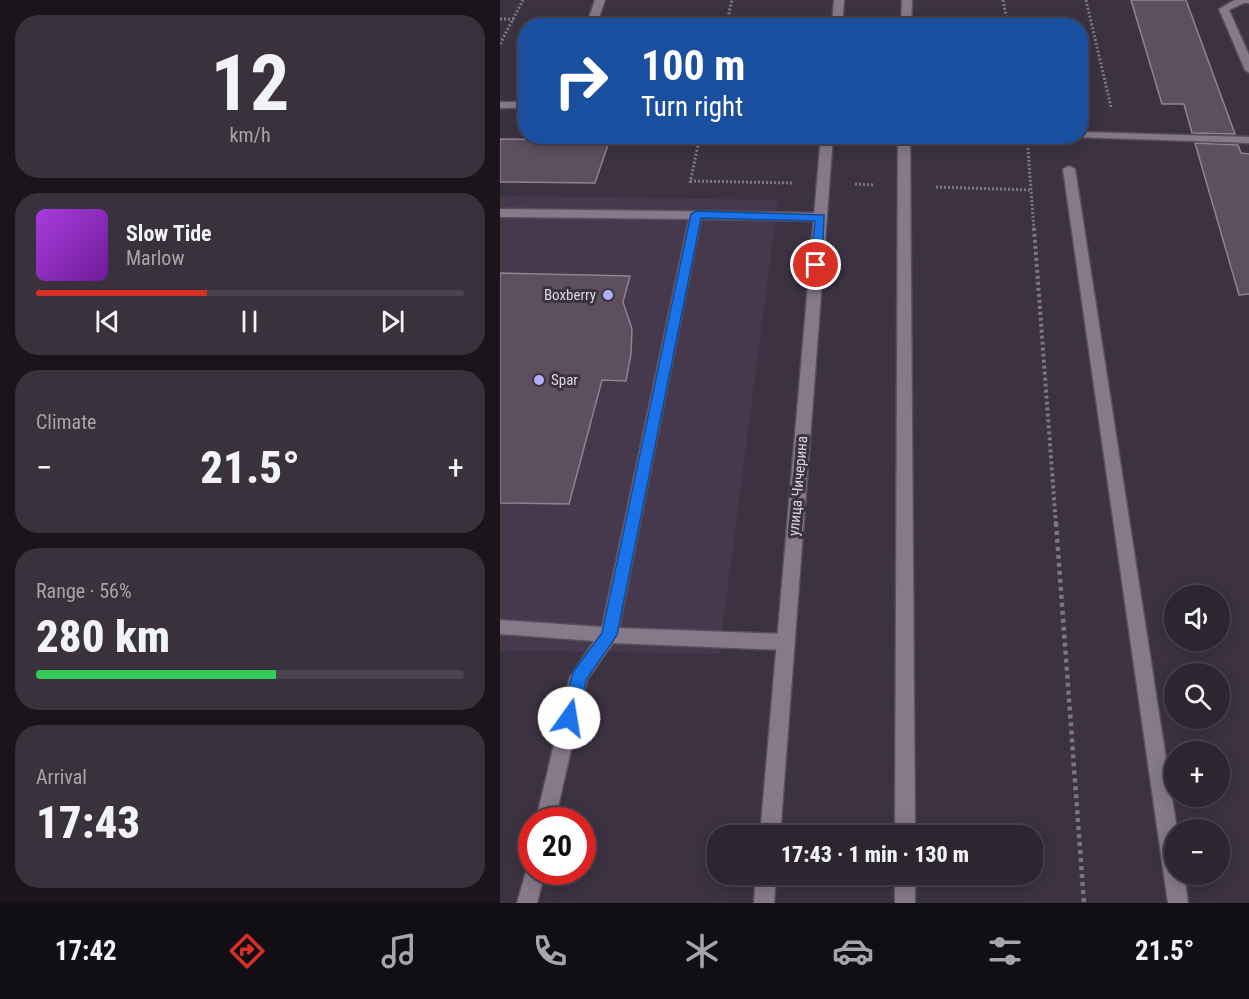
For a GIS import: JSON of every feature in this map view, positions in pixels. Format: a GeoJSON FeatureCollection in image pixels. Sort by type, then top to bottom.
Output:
{"type":"FeatureCollection","features":[{"type":"Feature","properties":{"kind":"main road"},"geometry":{"type":"LineString","coordinates":[[593,18],[600,0]]}},
{"type":"Feature","properties":{"kind":"main road"},"geometry":{"type":"LineString","coordinates":[[838,18],[839,0]]}},
{"type":"Feature","properties":{"kind":"main road"},"geometry":{"type":"LineString","coordinates":[[906,0],[906,18]]}},
{"type":"Feature","properties":{"kind":"main road"},"geometry":{"type":"LineString","coordinates":[[1250,0],[1242,0],[1224,9],[1250,70]]}},
{"type":"Feature","properties":{"kind":"main road"},"geometry":{"type":"LineString","coordinates":[[500,105],[518,105]]}},
{"type":"Feature","properties":{"kind":"main road"},"geometry":{"type":"LineString","coordinates":[[1088,135],[1250,140]]}},
{"type":"Feature","properties":{"kind":"main road","name":"улица Чичерина"},"geometry":{"type":"LineString","coordinates":[[771,825],[826,144]]}},
{"type":"Feature","properties":{"kind":"main road"},"geometry":{"type":"LineString","coordinates":[[904,144],[905,825]]}},
{"type":"Feature","properties":{"kind":"main road"},"geometry":{"type":"LineString","coordinates":[[1069,169],[1178,903]]}},
{"type":"Feature","properties":{"kind":"main road"},"geometry":{"type":"LineString","coordinates":[[500,213],[820,217]]}},
{"type":"Feature","properties":{"kind":"main road"},"geometry":{"type":"LineString","coordinates":[[549,807],[579,677],[609,635],[696,214]]}},
{"type":"Feature","properties":{"kind":"main road"},"geometry":{"type":"LineString","coordinates":[[500,627],[609,635],[785,642]]}},
{"type":"Feature","properties":{"kind":"main road"},"geometry":{"type":"LineString","coordinates":[[527,903],[531,885]]}},
{"type":"Feature","properties":{"kind":"main road"},"geometry":{"type":"LineString","coordinates":[[764,903],[765,885]]}},
{"type":"Feature","properties":{"kind":"main road"},"geometry":{"type":"LineString","coordinates":[[905,885],[905,903]]}},
{"type":"Feature","properties":{"kind":"path"},"geometry":{"type":"LineString","coordinates":[[500,44],[523,0]]}},
{"type":"Feature","properties":{"kind":"path"},"geometry":{"type":"LineString","coordinates":[[728,18],[732,0]]}},
{"type":"Feature","properties":{"kind":"path"},"geometry":{"type":"LineString","coordinates":[[1003,0],[1006,18]]}},
{"type":"Feature","properties":{"kind":"path"},"geometry":{"type":"LineString","coordinates":[[1086,0],[1117,136]]}},
{"type":"Feature","properties":{"kind":"path"},"geometry":{"type":"LineString","coordinates":[[500,19],[514,19]]}},
{"type":"Feature","properties":{"kind":"path"},"geometry":{"type":"LineString","coordinates":[[696,214],[690,181],[698,144]]}},
{"type":"Feature","properties":{"kind":"path"},"geometry":{"type":"LineString","coordinates":[[1028,144],[1085,903]]}},
{"type":"Feature","properties":{"kind":"path"},"geometry":{"type":"LineString","coordinates":[[690,181],[1031,190]]}},
{"type":"Feature","properties":{"kind":"shaded area"},"geometry":{"type":"Polygon","coordinates":[[[500,196],[778,200],[719,654],[500,650],[500,196]]]}},
{"type":"Feature","properties":{"kind":"building"},"geometry":{"type":"Polygon","coordinates":[[[1131,0],[1186,0],[1235,134],[1192,133],[1184,104],[1162,104],[1131,0]]]}},
{"type":"Feature","properties":{"kind":"building"},"geometry":{"type":"Polygon","coordinates":[[[500,139],[518,139],[518,144],[608,144],[595,183],[500,182],[500,139]]]}},
{"type":"Feature","properties":{"kind":"building"},"geometry":{"type":"Polygon","coordinates":[[[1195,143],[1238,145],[1241,153],[1250,154],[1250,294],[1239,295],[1195,143]]]}},
{"type":"Feature","properties":{"kind":"building"},"geometry":{"type":"Polygon","coordinates":[[[500,273],[630,276],[623,302],[632,329],[631,354],[626,381],[602,380],[569,504],[500,503],[500,273]]]}},
{"type":"Feature","properties":{"kind":"place","name":"Boxberry"},"geometry":{"type":"Point","coordinates":[608,295]}},
{"type":"Feature","properties":{"kind":"place","name":"Spar"},"geometry":{"type":"Point","coordinates":[539,380]}},
{"type":"Feature","properties":{"kind":"route"},"geometry":{"type":"LineString","coordinates":[[569,718],[579,677],[609,635],[696,214],[820,217],[816,265]]}}]}
